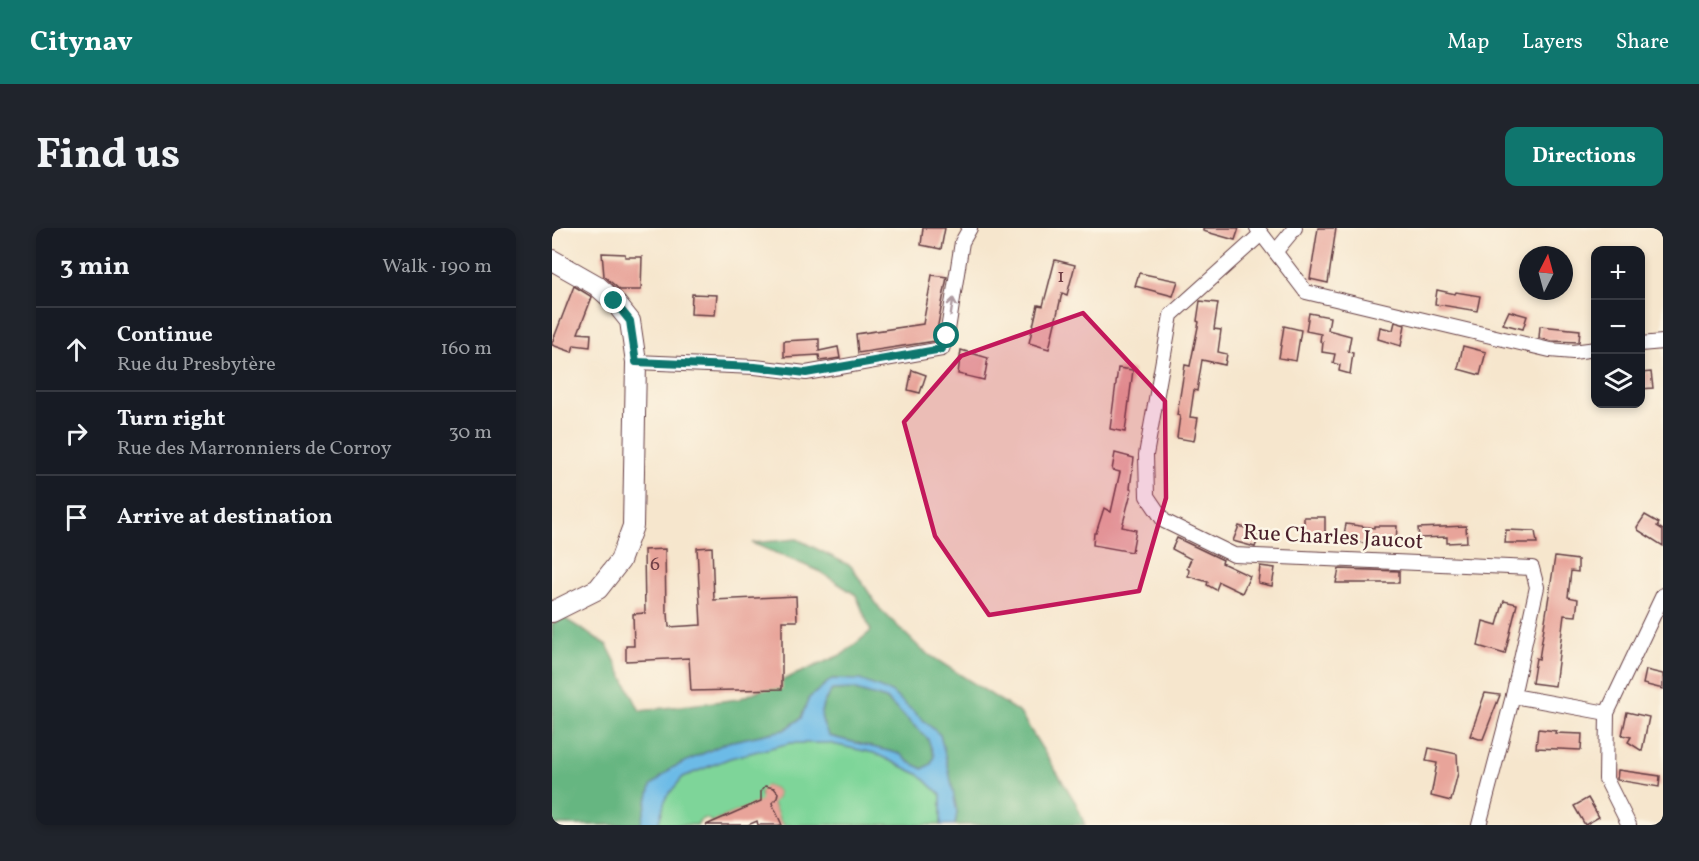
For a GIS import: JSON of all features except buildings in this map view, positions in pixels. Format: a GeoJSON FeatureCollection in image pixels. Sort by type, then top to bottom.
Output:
{"type":"FeatureCollection","features":[{"type":"Feature","properties":{"kind":"street"},"geometry":{"type":"LineString","coordinates":[[636,362],[755,367],[806,373],[942,349],[947,336],[962,242],[970,228]]}},
{"type":"Feature","properties":{"kind":"street"},"geometry":{"type":"LineString","coordinates":[[1276,251],[1295,228]]}},
{"type":"Feature","properties":{"kind":"street"},"geometry":{"type":"LineString","coordinates":[[1259,231],[1306,292],[1550,350],[1573,352],[1591,350]]}},
{"type":"Feature","properties":{"kind":"street","name":"Rue Charles Jaucot"},"geometry":{"type":"LineString","coordinates":[[1259,231],[1171,315],[1146,455],[1147,496],[1164,521],[1234,555],[1532,568],[1537,587],[1513,696]]}},
{"type":"Feature","properties":{"kind":"street"},"geometry":{"type":"LineString","coordinates":[[552,260],[596,285],[614,301],[630,321],[636,362],[633,526],[620,561],[598,589],[552,612]]}},
{"type":"Feature","properties":{"kind":"street"},"geometry":{"type":"LineString","coordinates":[[1645,344],[1663,342]]}},
{"type":"Feature","properties":{"kind":"street"},"geometry":{"type":"LineString","coordinates":[[1629,825],[1606,779],[1607,713],[1663,595]]}},
{"type":"Feature","properties":{"kind":"street"},"geometry":{"type":"LineString","coordinates":[[1479,825],[1513,696],[1607,713]]}},
{"type":"Feature","properties":{"kind":"highlighted area"},"geometry":{"type":"Polygon","coordinates":[[[1083,313],[1165,401],[1166,498],[1139,591],[989,615],[935,536],[904,422],[961,356],[1083,313]]]}},
{"type":"Feature","properties":{"kind":"green space"},"geometry":{"type":"Polygon","coordinates":[[[797,539],[851,566],[880,609],[923,651],[1020,713],[1076,803],[1085,825],[1031,825],[1029,822],[1014,825],[955,825],[957,812],[940,735],[860,680],[832,679],[809,698],[801,718],[784,730],[728,742],[672,768],[641,825],[552,825],[552,624],[564,618],[607,645],[640,711],[739,699],[843,654],[871,631],[856,595],[819,571],[752,543],[797,539]]]}},
{"type":"Feature","properties":{"kind":"green space"},"geometry":{"type":"Polygon","coordinates":[[[852,689],[886,699],[928,739],[934,756],[931,764],[923,769],[900,754],[829,736],[821,718],[824,702],[832,690],[852,689]]]}},
{"type":"Feature","properties":{"kind":"green space"},"geometry":{"type":"Polygon","coordinates":[[[790,743],[828,743],[874,753],[920,775],[941,795],[941,825],[782,825],[772,802],[777,798],[778,793],[774,788],[766,786],[760,794],[763,801],[712,822],[706,818],[700,820],[697,825],[658,825],[666,797],[683,777],[730,758],[790,743]]]}},
{"type":"Feature","properties":{"kind":"water"},"geometry":{"type":"Polygon","coordinates":[[[832,679],[860,680],[891,692],[940,735],[957,812],[955,825],[941,825],[941,795],[920,775],[874,753],[828,743],[790,743],[730,758],[683,777],[666,797],[658,825],[641,825],[651,786],[672,768],[728,742],[784,730],[801,718],[809,698],[832,679]],[[852,689],[832,690],[821,712],[829,736],[900,754],[923,769],[931,764],[934,756],[928,739],[886,699],[852,689]]]}},
{"type":"Feature","properties":{"kind":"route"},"geometry":{"type":"LineString","coordinates":[[614,301],[630,321],[636,362],[755,367],[806,373],[942,349],[947,336]]}}]}
